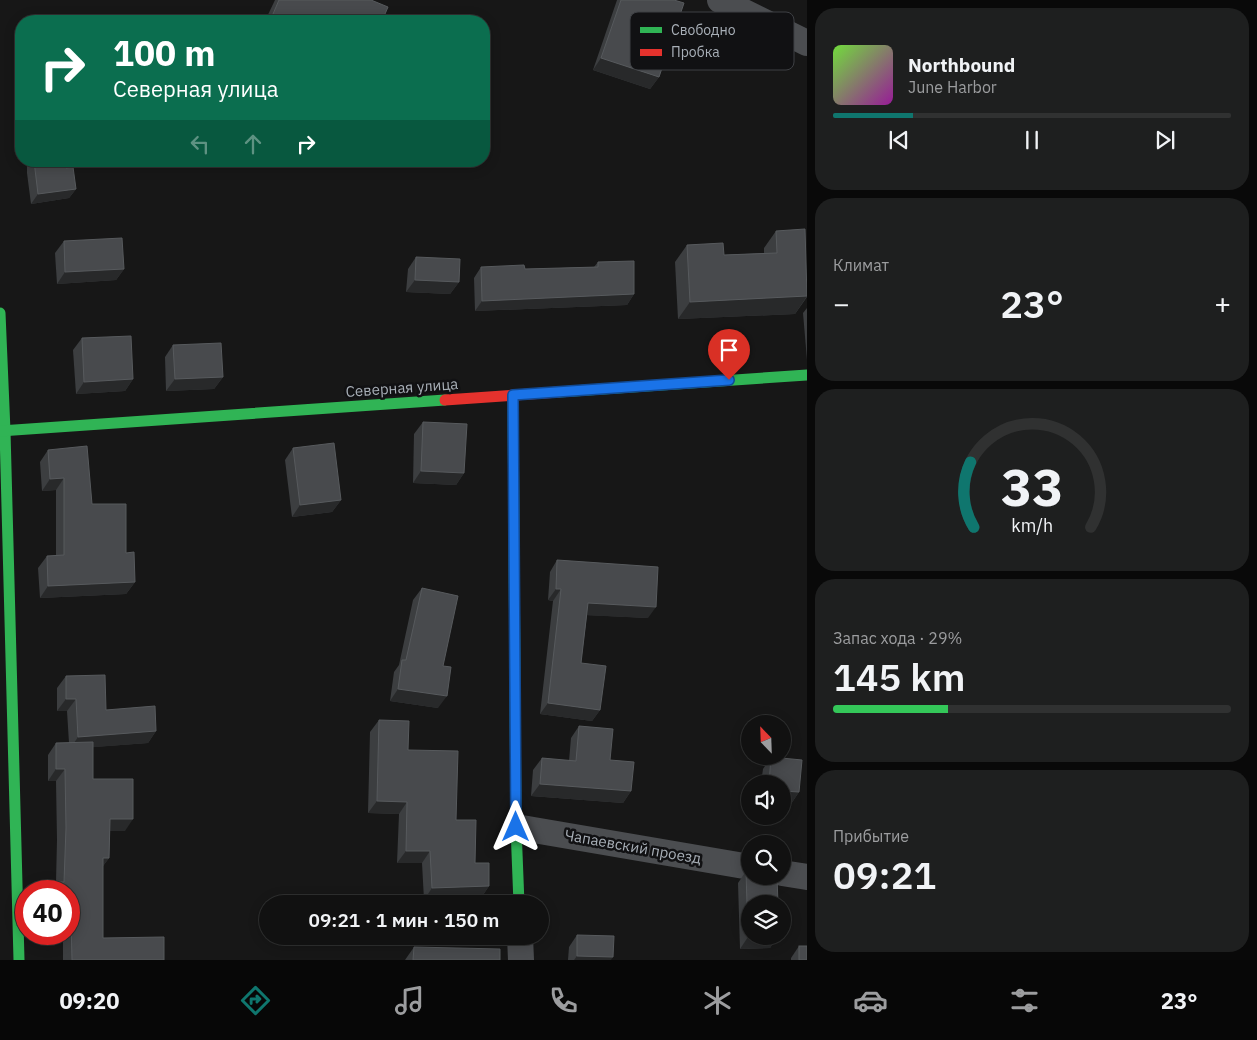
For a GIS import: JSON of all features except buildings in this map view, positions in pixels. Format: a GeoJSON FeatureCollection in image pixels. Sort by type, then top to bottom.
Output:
{"type":"FeatureCollection","features":[{"type":"Feature","properties":{"kind":"street"},"geometry":{"type":"LineString","coordinates":[[720,0],[744,12]]}},
{"type":"Feature","properties":{"kind":"street"},"geometry":{"type":"LineString","coordinates":[[794,37],[807,43]]}},
{"type":"Feature","properties":{"kind":"street"},"geometry":{"type":"LineString","coordinates":[[0,313],[19,960]]}},
{"type":"Feature","properties":{"kind":"street","name":"Северная улица"},"geometry":{"type":"LineString","coordinates":[[3,431],[807,375]]}},
{"type":"Feature","properties":{"kind":"street"},"geometry":{"type":"LineString","coordinates":[[513,395],[516,827],[519,895]]}},
{"type":"Feature","properties":{"kind":"street","name":"Чапаевский проезд"},"geometry":{"type":"LineString","coordinates":[[516,827],[741,866]]}},
{"type":"Feature","properties":{"kind":"street"},"geometry":{"type":"LineString","coordinates":[[791,874],[807,877]]}},
{"type":"Feature","properties":{"kind":"street"},"geometry":{"type":"LineString","coordinates":[[520,945],[521,960]]}},
{"type":"Feature","properties":{"kind":"traffic: fast"},"geometry":{"type":"LineString","coordinates":[[0,313],[5,431],[19,960]]}},
{"type":"Feature","properties":{"kind":"traffic: fast"},"geometry":{"type":"LineString","coordinates":[[559,392],[807,375]]}},
{"type":"Feature","properties":{"kind":"traffic: fast"},"geometry":{"type":"LineString","coordinates":[[513,395],[516,827],[519,895]]}},
{"type":"Feature","properties":{"kind":"traffic: fast"},"geometry":{"type":"LineString","coordinates":[[0,431],[445,400]]}},
{"type":"Feature","properties":{"kind":"traffic: jam"},"geometry":{"type":"LineString","coordinates":[[445,400],[559,392]]}},
{"type":"Feature","properties":{"kind":"route"},"geometry":{"type":"LineString","coordinates":[[516,827],[513,395],[729,380]]}}]}
